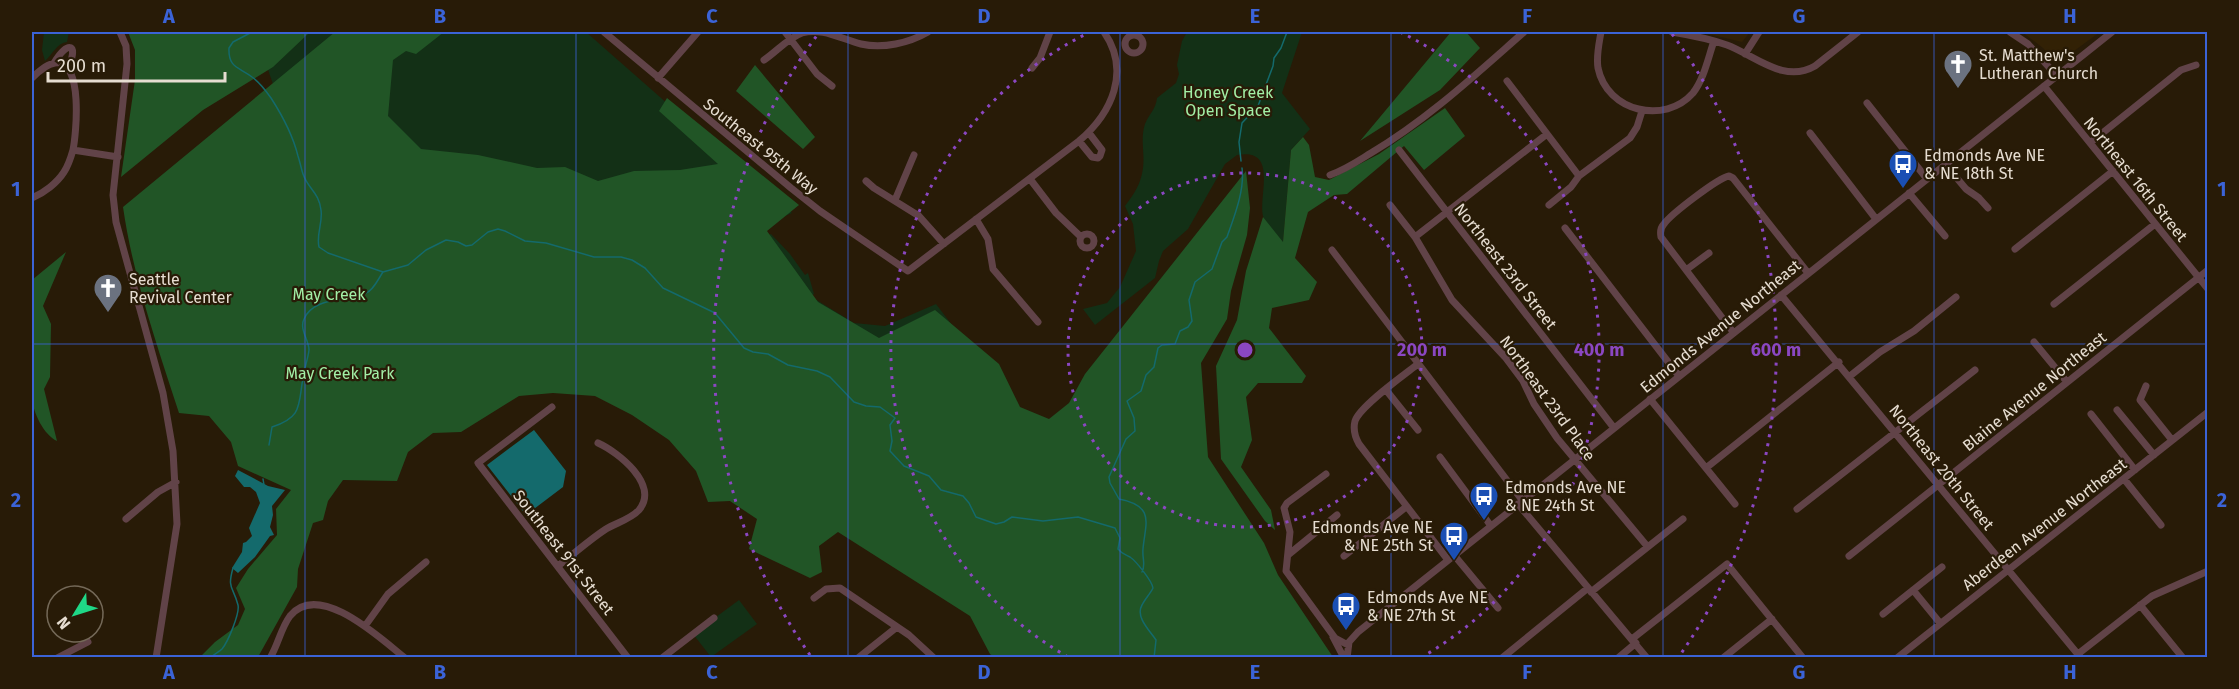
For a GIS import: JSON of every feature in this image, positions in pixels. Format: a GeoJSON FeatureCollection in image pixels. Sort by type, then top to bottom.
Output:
{"type":"FeatureCollection","features":[{"type":"Feature","properties":{"kind":"street"},"geometry":{"type":"LineString","coordinates":[[120,32],[126,46],[127,64],[113,195],[116,222],[163,393],[171,433],[176,482],[175,540],[156,657]]}},
{"type":"Feature","properties":{"kind":"street","name":"Southeast 95th Way"},"geometry":{"type":"LineString","coordinates":[[604,32],[820,211],[908,271],[944,244]]}},
{"type":"Feature","properties":{"kind":"street"},"geometry":{"type":"LineString","coordinates":[[658,78],[698,32]]}},
{"type":"Feature","properties":{"kind":"street"},"geometry":{"type":"LineString","coordinates":[[785,32],[817,74],[832,86]]}},
{"type":"Feature","properties":{"kind":"street"},"geometry":{"type":"LineString","coordinates":[[764,60],[797,35],[812,32],[835,35],[870,45],[888,45],[911,40],[928,32]]}},
{"type":"Feature","properties":{"kind":"street"},"geometry":{"type":"LineString","coordinates":[[911,32],[911,40]]}},
{"type":"Feature","properties":{"kind":"street"},"geometry":{"type":"LineString","coordinates":[[1032,68],[1040,58],[1050,32]]}},
{"type":"Feature","properties":{"kind":"street"},"geometry":{"type":"LineString","coordinates":[[867,181],[874,188],[920,216],[944,244],[1089,133],[1104,115],[1115,90],[1116,69],[1113,49],[1104,32]]}},
{"type":"Feature","properties":{"kind":"street"},"geometry":{"type":"LineString","coordinates":[[1330,175],[1381,147],[1434,110],[1524,32]]}},
{"type":"Feature","properties":{"kind":"street"},"geometry":{"type":"LineString","coordinates":[[1601,32],[1598,60],[1600,76],[1621,102],[1642,111],[1668,109],[1691,95],[1700,83],[1714,41]]}},
{"type":"Feature","properties":{"kind":"street"},"geometry":{"type":"LineString","coordinates":[[1672,32],[1714,41],[1776,70],[1800,72],[1815,66],[1858,32]]}},
{"type":"Feature","properties":{"kind":"street"},"geometry":{"type":"LineString","coordinates":[[1745,54],[1759,32]]}},
{"type":"Feature","properties":{"kind":"street"},"geometry":{"type":"LineString","coordinates":[[2010,32],[2028,44],[2057,76]]}},
{"type":"Feature","properties":{"kind":"street","name":"Edmonds Avenue Northeast"},"geometry":{"type":"LineString","coordinates":[[1348,645],[1358,632],[1491,525],[2112,32]]}},
{"type":"Feature","properties":{"kind":"street"},"geometry":{"type":"LineString","coordinates":[[1113,49],[1125,46]]}},
{"type":"Feature","properties":{"kind":"street"},"geometry":{"type":"LineString","coordinates":[[2090,143],[2181,70],[2196,65]]}},
{"type":"Feature","properties":{"kind":"street"},"geometry":{"type":"LineString","coordinates":[[32,78],[41,70],[61,66],[76,89],[77,102],[73,150],[69,162],[59,178],[32,198]]}},
{"type":"Feature","properties":{"kind":"street"},"geometry":{"type":"LineString","coordinates":[[1507,81],[1579,176]]}},
{"type":"Feature","properties":{"kind":"street","name":"Northeast 16th Street"},"geometry":{"type":"LineString","coordinates":[[2044,86],[2208,289]]}},
{"type":"Feature","properties":{"kind":"street"},"geometry":{"type":"LineString","coordinates":[[1867,102],[1927,179]]}},
{"type":"Feature","properties":{"kind":"street"},"geometry":{"type":"LineString","coordinates":[[1550,205],[1571,187],[1579,176],[1630,138],[1637,127],[1642,111]]}},
{"type":"Feature","properties":{"kind":"street"},"geometry":{"type":"LineString","coordinates":[[1079,141],[1092,157],[1101,156],[1102,150],[1089,133]]}},
{"type":"Feature","properties":{"kind":"street"},"geometry":{"type":"LineString","coordinates":[[1810,133],[1876,219]]}},
{"type":"Feature","properties":{"kind":"street"},"geometry":{"type":"LineString","coordinates":[[1415,237],[1547,134]]}},
{"type":"Feature","properties":{"kind":"street"},"geometry":{"type":"LineString","coordinates":[[73,150],[118,157]]}},
{"type":"Feature","properties":{"kind":"street","name":"Northeast 23rd Street"},"geometry":{"type":"LineString","coordinates":[[1399,150],[1614,428]]}},
{"type":"Feature","properties":{"kind":"street"},"geometry":{"type":"LineString","coordinates":[[895,200],[914,155]]}},
{"type":"Feature","properties":{"kind":"street"},"geometry":{"type":"LineString","coordinates":[[1945,165],[1966,189],[1988,208]]}},
{"type":"Feature","properties":{"kind":"street"},"geometry":{"type":"LineString","coordinates":[[2015,249],[2113,171]]}},
{"type":"Feature","properties":{"kind":"street"},"geometry":{"type":"LineString","coordinates":[[1734,332],[1661,237],[1660,232],[1670,218],[1718,180],[1729,176],[1736,181],[1808,273]]}},
{"type":"Feature","properties":{"kind":"street"},"geometry":{"type":"LineString","coordinates":[[1030,179],[1056,213],[1081,237]]}},
{"type":"Feature","properties":{"kind":"street"},"geometry":{"type":"LineString","coordinates":[[1909,193],[1944,236]]}},
{"type":"Feature","properties":{"kind":"street","name":"Northeast 23rd Place"},"geometry":{"type":"LineString","coordinates":[[1390,205],[1415,237],[1452,300],[1505,357],[1522,381],[1544,420],[1574,460],[1647,546]]}},
{"type":"Feature","properties":{"kind":"street"},"geometry":{"type":"LineString","coordinates":[[976,219],[988,238],[993,269],[1038,322]]}},
{"type":"Feature","properties":{"kind":"street"},"geometry":{"type":"LineString","coordinates":[[2054,304],[2155,224]]}},
{"type":"Feature","properties":{"kind":"street"},"geometry":{"type":"LineString","coordinates":[[1565,228],[1679,376]]}},
{"type":"Feature","properties":{"kind":"street"},"geometry":{"type":"LineString","coordinates":[[1332,250],[1520,502],[1647,657]]}},
{"type":"Feature","properties":{"kind":"street"},"geometry":{"type":"LineString","coordinates":[[1686,270],[1708,253]]}},
{"type":"Feature","properties":{"kind":"street","name":"Blaine Avenue Northeast"},"geometry":{"type":"LineString","coordinates":[[1849,556],[2208,270]]}},
{"type":"Feature","properties":{"kind":"street","name":"Northeast 20th Street"},"geometry":{"type":"LineString","coordinates":[[1781,295],[1839,362],[2079,656]]}},
{"type":"Feature","properties":{"kind":"street"},"geometry":{"type":"LineString","coordinates":[[1850,376],[1880,352],[1914,331],[1956,297]]}},
{"type":"Feature","properties":{"kind":"street"},"geometry":{"type":"LineString","coordinates":[[2034,342],[2067,382]]}},
{"type":"Feature","properties":{"kind":"street"},"geometry":{"type":"LineString","coordinates":[[1706,468],[1839,362]]}},
{"type":"Feature","properties":{"kind":"street"},"geometry":{"type":"LineString","coordinates":[[1418,364],[1361,411],[1354,425],[1359,444],[1448,560]]}},
{"type":"Feature","properties":{"kind":"street"},"geometry":{"type":"LineString","coordinates":[[1797,509],[1974,370]]}},
{"type":"Feature","properties":{"kind":"street"},"geometry":{"type":"LineString","coordinates":[[2146,386],[2140,400],[2172,440]]}},
{"type":"Feature","properties":{"kind":"street"},"geometry":{"type":"LineString","coordinates":[[1386,390],[1418,430]]}},
{"type":"Feature","properties":{"kind":"street"},"geometry":{"type":"LineString","coordinates":[[1650,399],[1735,504]]}},
{"type":"Feature","properties":{"kind":"street","name":"Southeast 91st Street"},"geometry":{"type":"LineString","coordinates":[[552,407],[478,463],[628,657]]}},
{"type":"Feature","properties":{"kind":"street"},"geometry":{"type":"LineString","coordinates":[[2117,410],[2154,455]]}},
{"type":"Feature","properties":{"kind":"street","name":"Aberdeen Avenue Northeast"},"geometry":{"type":"LineString","coordinates":[[1897,657],[2208,412]]}},
{"type":"Feature","properties":{"kind":"street"},"geometry":{"type":"LineString","coordinates":[[2091,414],[2135,470]]}},
{"type":"Feature","properties":{"kind":"street"},"geometry":{"type":"LineString","coordinates":[[558,566],[604,530],[639,510],[643,501],[644,487],[640,478],[611,448],[598,443]]}},
{"type":"Feature","properties":{"kind":"street"},"geometry":{"type":"LineString","coordinates":[[1440,457],[1491,525]]}},
{"type":"Feature","properties":{"kind":"street"},"geometry":{"type":"LineString","coordinates":[[1326,474],[1287,503],[1284,508],[1290,532],[1286,571],[1346,657]]}},
{"type":"Feature","properties":{"kind":"street"},"geometry":{"type":"LineString","coordinates":[[2124,479],[2161,525]]}},
{"type":"Feature","properties":{"kind":"street"},"geometry":{"type":"LineString","coordinates":[[126,519],[158,492],[176,482]]}},
{"type":"Feature","properties":{"kind":"street"},"geometry":{"type":"LineString","coordinates":[[1344,556],[1406,507]]}},
{"type":"Feature","properties":{"kind":"street"},"geometry":{"type":"LineString","coordinates":[[1288,555],[1337,515]]}},
{"type":"Feature","properties":{"kind":"street"},"geometry":{"type":"LineString","coordinates":[[1502,657],[1683,519]]}},
{"type":"Feature","properties":{"kind":"street"},"geometry":{"type":"LineString","coordinates":[[1454,555],[1498,608]]}},
{"type":"Feature","properties":{"kind":"street"},"geometry":{"type":"LineString","coordinates":[[364,626],[388,594],[426,562]]}},
{"type":"Feature","properties":{"kind":"street"},"geometry":{"type":"LineString","coordinates":[[1618,657],[1727,564],[1803,657]]}},
{"type":"Feature","properties":{"kind":"street"},"geometry":{"type":"LineString","coordinates":[[1883,614],[1942,567]]}},
{"type":"Feature","properties":{"kind":"street"},"geometry":{"type":"LineString","coordinates":[[2079,656],[2152,596],[2208,571]]}},
{"type":"Feature","properties":{"kind":"street"},"geometry":{"type":"LineString","coordinates":[[814,598],[826,589],[840,588],[919,643],[934,657]]}},
{"type":"Feature","properties":{"kind":"street"},"geometry":{"type":"LineString","coordinates":[[1913,590],[1940,623]]}},
{"type":"Feature","properties":{"kind":"street"},"geometry":{"type":"LineString","coordinates":[[270,657],[288,620],[297,609],[312,604],[332,607],[364,626],[405,657]]}},
{"type":"Feature","properties":{"kind":"street"},"geometry":{"type":"LineString","coordinates":[[2140,605],[2183,657]]}},
{"type":"Feature","properties":{"kind":"street"},"geometry":{"type":"LineString","coordinates":[[662,657],[714,618]]}},
{"type":"Feature","properties":{"kind":"street"},"geometry":{"type":"LineString","coordinates":[[1723,657],[1772,619]]}},
{"type":"Feature","properties":{"kind":"street"},"geometry":{"type":"LineString","coordinates":[[858,657],[897,627]]}},
{"type":"Feature","properties":{"kind":"street"},"geometry":{"type":"LineString","coordinates":[[1332,635],[1348,645],[1346,657]]}},
{"type":"Feature","properties":{"kind":"street"},"geometry":{"type":"LineString","coordinates":[[57,657],[84,644]]}},
{"type":"Feature","properties":{"kind":"shaded area"},"geometry":{"type":"Polygon","coordinates":[[[1700,32],[1750,32],[1742,42],[1700,32]]]}},
{"type":"Feature","properties":{"kind":"shaded area"},"geometry":{"type":"Polygon","coordinates":[[[2022,32],[2100,32],[2059,62],[2022,32]]]}},
{"type":"Feature","properties":{"kind":"green space"},"geometry":{"type":"Polygon","coordinates":[[[44,32],[69,32],[67,42],[57,47],[45,61],[42,50],[44,32]]]}},
{"type":"Feature","properties":{"kind":"green space"},"geometry":{"type":"Polygon","coordinates":[[[128,32],[310,32],[273,67],[203,110],[121,177],[135,80],[135,50],[128,32]]]}},
{"type":"Feature","properties":{"kind":"green space"},"geometry":{"type":"Polygon","coordinates":[[[255,32],[586,32],[792,213],[759,227],[767,236],[771,234],[790,254],[805,275],[808,273],[814,294],[810,296],[854,323],[885,326],[936,304],[1022,417],[293,142],[255,32]]]}},
{"type":"Feature","properties":{"kind":"green space","name":"May Creek"},"geometry":{"type":"Polygon","coordinates":[[[335,32],[444,32],[416,54],[406,51],[393,60],[388,116],[421,149],[478,155],[537,168],[565,167],[598,181],[634,171],[680,170],[718,164],[659,111],[667,98],[799,205],[767,231],[818,302],[879,338],[935,310],[999,364],[1020,407],[1049,419],[1069,403],[1085,374],[1246,171],[1250,208],[1247,235],[1231,291],[1227,319],[1201,363],[1208,457],[1264,543],[1278,575],[1333,657],[994,657],[990,654],[970,616],[838,532],[819,546],[822,572],[810,578],[749,549],[757,519],[730,501],[708,502],[696,471],[669,440],[632,415],[595,396],[553,393],[519,396],[461,432],[433,433],[408,452],[397,481],[343,480],[328,501],[323,520],[313,523],[298,569],[297,587],[258,657],[200,657],[215,642],[238,625],[245,609],[236,588],[248,569],[277,535],[276,509],[291,490],[238,466],[231,442],[209,416],[179,413],[139,285],[123,207],[335,32]]]}},
{"type":"Feature","properties":{"kind":"green space","name":"Honey Creek Open Space"},"geometry":{"type":"Polygon","coordinates":[[[1187,32],[1302,32],[1282,93],[1310,129],[1291,150],[1283,243],[1263,216],[1264,175],[1258,158],[1250,155],[1237,155],[1225,164],[1188,229],[1163,251],[1155,278],[1095,325],[1083,309],[1107,303],[1120,287],[1136,251],[1133,224],[1125,206],[1141,179],[1145,124],[1157,98],[1176,83],[1182,41],[1187,32]]]}},
{"type":"Feature","properties":{"kind":"green space"},"geometry":{"type":"Polygon","coordinates":[[[1451,32],[1466,32],[1480,48],[1440,90],[1360,141],[1451,32]]]}},
{"type":"Feature","properties":{"kind":"green space"},"geometry":{"type":"Polygon","coordinates":[[[755,65],[815,137],[803,149],[736,91],[755,65]]]}},
{"type":"Feature","properties":{"kind":"green space"},"geometry":{"type":"Polygon","coordinates":[[[1445,108],[1465,136],[1424,170],[1404,146],[1347,194],[1334,195],[1308,212],[1295,258],[1317,282],[1309,300],[1272,308],[1269,328],[1306,376],[1302,383],[1258,383],[1246,397],[1252,440],[1241,467],[1271,510],[1275,530],[1265,521],[1221,459],[1216,366],[1237,320],[1246,271],[1263,217],[1283,242],[1291,150],[1303,137],[1309,145],[1315,177],[1329,180],[1379,154],[1445,108]]]}},
{"type":"Feature","properties":{"kind":"green space"},"geometry":{"type":"Polygon","coordinates":[[[66,252],[43,306],[51,324],[50,377],[44,389],[57,441],[44,429],[33,404],[30,370],[32,280],[66,252]]]}},
{"type":"Feature","properties":{"kind":"green space"},"geometry":{"type":"Polygon","coordinates":[[[739,600],[757,624],[711,657],[693,634],[739,600]]]}},
{"type":"Feature","properties":{"kind":"water"},"geometry":{"type":"Polygon","coordinates":[[[534,430],[566,471],[563,487],[526,515],[487,465],[534,430]]]}},
{"type":"Feature","properties":{"kind":"water"},"geometry":{"type":"Polygon","coordinates":[[[238,470],[268,486],[285,490],[272,506],[273,515],[270,527],[274,535],[270,536],[255,557],[238,573],[232,568],[242,552],[243,543],[252,536],[249,528],[260,503],[256,492],[250,487],[244,487],[235,476],[238,470]]]}},
{"type":"Feature","properties":{"kind":"waterway","name":"May Creek"},"geometry":{"type":"LineString","coordinates":[[252,32],[233,42],[229,48],[230,60],[262,87],[287,126],[302,172],[320,204],[319,247],[328,253],[383,272],[408,265],[426,250],[446,240],[466,246],[472,245],[488,232],[498,229],[525,241],[546,243],[594,257],[621,257],[632,260],[645,268],[663,288],[715,313],[744,348],[768,354],[788,365],[817,371],[830,377],[854,402],[880,407],[895,418],[890,425],[892,441],[890,451],[904,466],[929,476],[941,490],[963,496],[976,517],[996,524],[1012,517],[1043,521],[1078,517],[1115,528],[1120,538],[1118,549],[1136,563],[1153,588],[1142,605],[1140,614],[1144,624],[1156,640],[1154,658]]}},
{"type":"Feature","properties":{"kind":"waterway"},"geometry":{"type":"LineString","coordinates":[[1241,161],[1239,142],[1242,123],[1258,106],[1274,58],[1287,32]]}},
{"type":"Feature","properties":{"kind":"waterway"},"geometry":{"type":"LineString","coordinates":[[1142,572],[1146,517],[1139,506],[1119,499],[1109,477],[1126,439],[1135,431],[1134,418],[1127,401],[1141,391],[1146,375],[1154,367],[1158,348],[1162,345],[1175,344],[1180,331],[1188,327],[1192,321],[1189,300],[1195,282],[1212,269],[1222,242],[1227,237],[1240,194],[1242,168]]}},
{"type":"Feature","properties":{"kind":"waterway"},"geometry":{"type":"LineString","coordinates":[[269,445],[272,427],[289,419],[299,403],[309,350],[303,331],[304,319],[315,306],[369,292],[383,272]]}},
{"type":"Feature","properties":{"kind":"waterway"},"geometry":{"type":"LineString","coordinates":[[263,479],[264,485]]}},
{"type":"Feature","properties":{"kind":"waterway"},"geometry":{"type":"LineString","coordinates":[[210,658],[221,650],[237,614],[238,605],[231,584],[233,568]]}},
{"type":"Feature","properties":{"kind":"place","name":"St. Matthew's Lutheran Church"},"geometry":{"type":"Point","coordinates":[1958,90]}},
{"type":"Feature","properties":{"kind":"place","name":"Edmonds Ave NE & NE 18th St"},"geometry":{"type":"Point","coordinates":[1903,190]}},
{"type":"Feature","properties":{"kind":"place","name":"Seattle Revival Center"},"geometry":{"type":"Point","coordinates":[108,314]}},
{"type":"Feature","properties":{"kind":"place","name":"Edmonds Ave NE & NE 24th St"},"geometry":{"type":"Point","coordinates":[1484,522]}},
{"type":"Feature","properties":{"kind":"place","name":"Edmonds Ave NE & NE 25th St"},"geometry":{"type":"Point","coordinates":[1454,562]}},
{"type":"Feature","properties":{"kind":"place","name":"Edmonds Ave NE & NE 27th St"},"geometry":{"type":"Point","coordinates":[1346,632]}},
{"type":"Feature","properties":{"kind":"park label","name":"May Creek Park"},"geometry":{"type":"Point","coordinates":[340,373]}}]}
